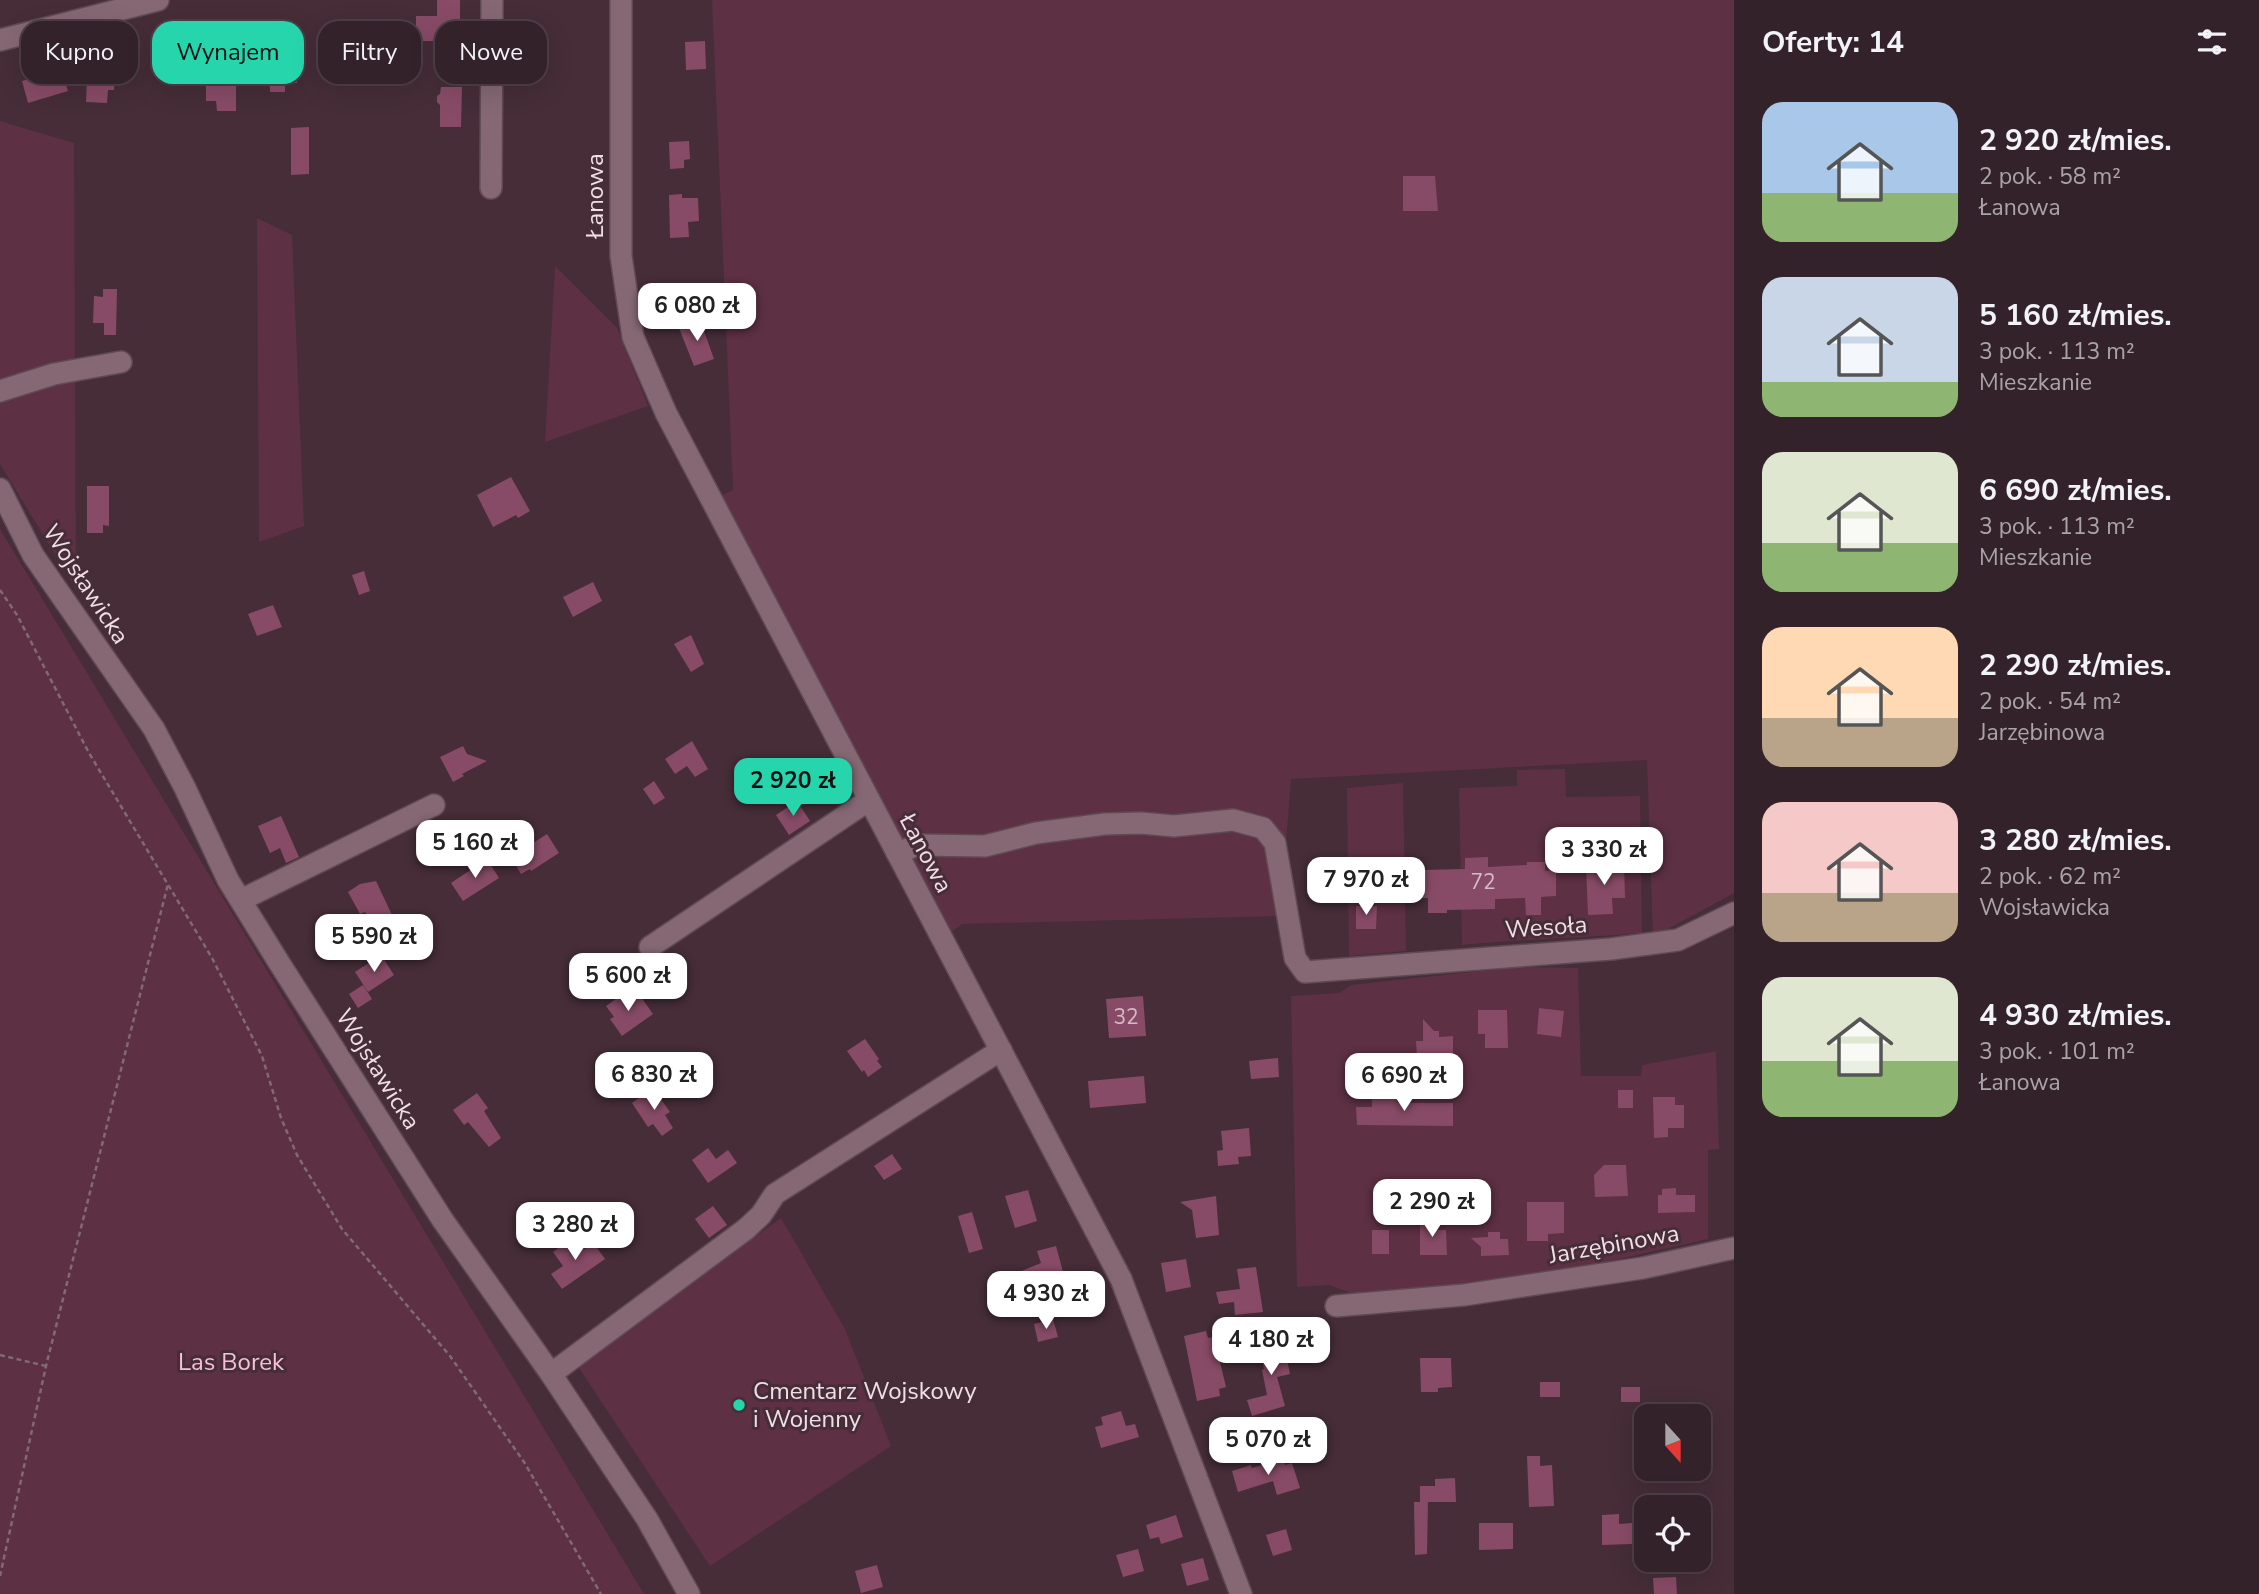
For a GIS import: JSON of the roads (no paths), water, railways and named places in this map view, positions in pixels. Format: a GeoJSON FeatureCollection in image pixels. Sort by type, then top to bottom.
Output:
{"type":"FeatureCollection","features":[{"type":"Feature","properties":{"kind":"street"},"geometry":{"type":"LineString","coordinates":[[0,40],[159,0]]}},
{"type":"Feature","properties":{"kind":"street"},"geometry":{"type":"LineString","coordinates":[[491,188],[492,0]]}},
{"type":"Feature","properties":{"kind":"street","name":"Łanowa"},"geometry":{"type":"LineString","coordinates":[[621,0],[621,256],[633,337],[666,413],[1121,1279],[1241,1594]]}},
{"type":"Feature","properties":{"kind":"street"},"geometry":{"type":"LineString","coordinates":[[0,391],[54,374],[121,362]]}},
{"type":"Feature","properties":{"kind":"street","name":"Wojsławicka"},"geometry":{"type":"LineString","coordinates":[[0,489],[33,555],[154,729],[228,880],[442,1219],[551,1374],[647,1519],[689,1594]]}},
{"type":"Feature","properties":{"kind":"street"},"geometry":{"type":"LineString","coordinates":[[650,947],[869,800]]}},
{"type":"Feature","properties":{"kind":"street"},"geometry":{"type":"LineString","coordinates":[[241,900],[434,805]]}},
{"type":"Feature","properties":{"kind":"street","name":"Wesoła"},"geometry":{"type":"LineString","coordinates":[[897,853],[918,845],[985,846],[1036,833],[1105,824],[1174,826],[1233,820],[1263,828],[1275,843],[1295,958],[1305,972],[1611,948],[1678,940],[1734,913]]}},
{"type":"Feature","properties":{"kind":"street"},"geometry":{"type":"LineString","coordinates":[[551,1374],[746,1229],[761,1215],[775,1194],[1001,1050]]}},
{"type":"Feature","properties":{"kind":"street","name":"Jarzębinowa"},"geometry":{"type":"LineString","coordinates":[[1336,1306],[1476,1293],[1643,1268],[1734,1248]]}},
{"type":"Feature","properties":{"kind":"place","name":"Cmentarz Wojskowy i Wojenny"},"geometry":{"type":"Point","coordinates":[739,1405]}},
{"type":"Feature","properties":{"kind":"park label","name":"Las Borek"},"geometry":{"type":"Point","coordinates":[231,1362]}}]}
